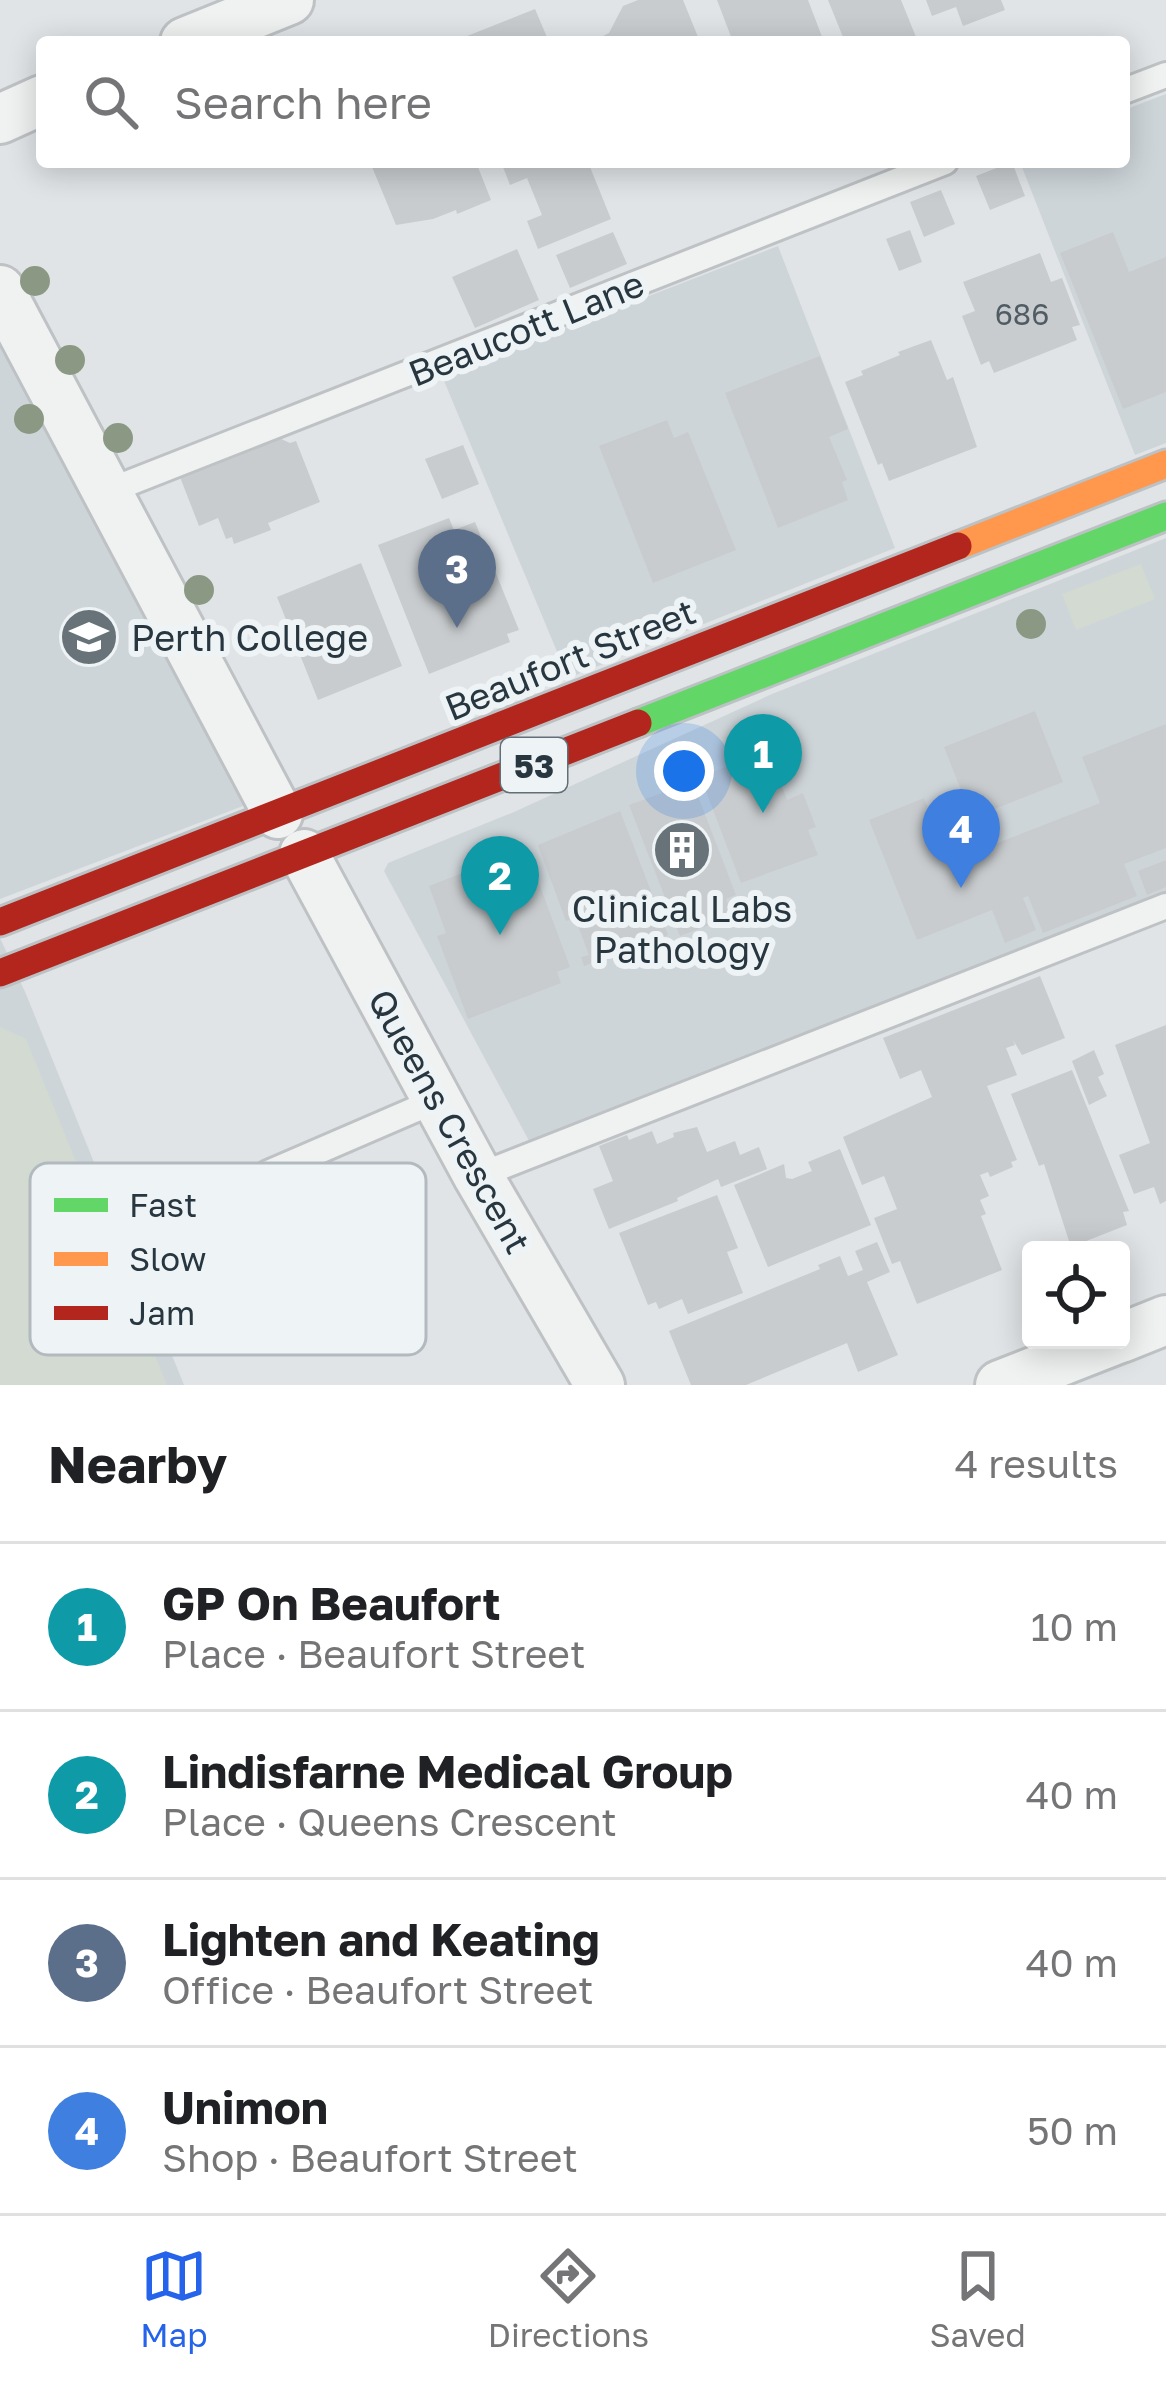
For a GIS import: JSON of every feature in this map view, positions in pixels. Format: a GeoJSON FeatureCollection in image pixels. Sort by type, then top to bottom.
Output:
{"type":"FeatureCollection","features":[{"type":"Feature","properties":{"kind":"main road","name":"Beaufort Street"},"geometry":{"type":"LineString","coordinates":[[0,922],[1166,464]]}},
{"type":"Feature","properties":{"kind":"main road","name":"53"},"geometry":{"type":"LineString","coordinates":[[0,973],[1166,516]]}},
{"type":"Feature","properties":{"kind":"street"},"geometry":{"type":"LineString","coordinates":[[200,36],[290,0]]}},
{"type":"Feature","properties":{"kind":"street"},"geometry":{"type":"LineString","coordinates":[[0,118],[36,103]]}},
{"type":"Feature","properties":{"kind":"street"},"geometry":{"type":"LineString","coordinates":[[0,290],[278,814]]}},
{"type":"Feature","properties":{"kind":"street","name":"Queens Crescent"},"geometry":{"type":"LineString","coordinates":[[304,854],[478,1176],[599,1385]]}},
{"type":"Feature","properties":{"kind":"street"},"geometry":{"type":"LineString","coordinates":[[1130,1334],[1166,1320]]}},
{"type":"Feature","properties":{"kind":"street"},"geometry":{"type":"LineString","coordinates":[[1000,1385],[1092,1349]]}},
{"type":"Feature","properties":{"kind":"lane"},"geometry":{"type":"LineString","coordinates":[[1130,90],[1166,75]]}},
{"type":"Feature","properties":{"kind":"lane","name":"Beaucott Lane"},"geometry":{"type":"LineString","coordinates":[[106,492],[931,168]]}},
{"type":"Feature","properties":{"kind":"lane"},"geometry":{"type":"LineString","coordinates":[[478,1176],[1166,906]]}},
{"type":"Feature","properties":{"kind":"lane"},"geometry":{"type":"LineString","coordinates":[[292,1163],[414,1111],[435,1097]]}},
{"type":"Feature","properties":{"kind":"shaded area"},"geometry":{"type":"Polygon","coordinates":[[[1166,94],[1166,443],[1135,455],[1022,168],[1130,168],[1130,108],[1166,94]]]}},
{"type":"Feature","properties":{"kind":"shaded area"},"geometry":{"type":"Polygon","coordinates":[[[778,246],[895,548],[568,678],[442,376],[778,246]]]}},
{"type":"Feature","properties":{"kind":"shaded area","name":"Perth College"},"geometry":{"type":"Polygon","coordinates":[[[0,296],[264,798],[0,899],[0,296]]]}},
{"type":"Feature","properties":{"kind":"shaded area"},"geometry":{"type":"Polygon","coordinates":[[[1166,538],[1166,921],[542,1165],[384,871],[388,863],[514,812],[772,694],[1166,538]]]}},
{"type":"Feature","properties":{"kind":"shaded area"},"geometry":{"type":"Polygon","coordinates":[[[1141,564],[1155,599],[1076,630],[1062,594],[1141,564]]]}},
{"type":"Feature","properties":{"kind":"shaded area"},"geometry":{"type":"Polygon","coordinates":[[[0,938],[94,1163],[30,1163],[30,1355],[172,1355],[184,1385],[0,1385],[0,938]]]}},
{"type":"Feature","properties":{"kind":"shaded area"},"geometry":{"type":"Polygon","coordinates":[[[0,1027],[26,1039],[77,1163],[30,1163],[30,1355],[155,1355],[167,1385],[0,1385],[0,1027]]]}},
{"type":"Feature","properties":{"kind":"building"},"geometry":{"type":"Polygon","coordinates":[[[638,0],[683,0],[698,36],[603,36],[623,6],[638,0]]]}},
{"type":"Feature","properties":{"kind":"building"},"geometry":{"type":"Polygon","coordinates":[[[717,0],[808,0],[822,36],[731,36],[717,0]]]}},
{"type":"Feature","properties":{"kind":"building"},"geometry":{"type":"Polygon","coordinates":[[[828,0],[901,0],[916,36],[843,36],[828,0]]]}},
{"type":"Feature","properties":{"kind":"building"},"geometry":{"type":"Polygon","coordinates":[[[926,0],[1001,0],[1005,10],[963,26],[956,7],[932,16],[926,0]]]}},
{"type":"Feature","properties":{"kind":"building"},"geometry":{"type":"Polygon","coordinates":[[[535,9],[546,36],[467,36],[535,9]]]}},
{"type":"Feature","properties":{"kind":"building"},"geometry":{"type":"Polygon","coordinates":[[[372,168],[478,168],[491,200],[457,214],[456,210],[396,225],[372,168]]]}},
{"type":"Feature","properties":{"kind":"building"},"geometry":{"type":"Polygon","coordinates":[[[503,168],[590,168],[611,219],[538,249],[527,221],[542,215],[527,178],[510,185],[503,168]]]}},
{"type":"Feature","properties":{"kind":"building"},"geometry":{"type":"Polygon","coordinates":[[[997,168],[1014,168],[1025,196],[990,210],[976,176],[997,168]]]}},
{"type":"Feature","properties":{"kind":"building"},"geometry":{"type":"Polygon","coordinates":[[[941,190],[955,224],[924,237],[910,202],[941,190]]]}},
{"type":"Feature","properties":{"kind":"building"},"geometry":{"type":"Polygon","coordinates":[[[910,230],[922,262],[899,271],[886,239],[910,230]]]}},
{"type":"Feature","properties":{"kind":"building"},"geometry":{"type":"Polygon","coordinates":[[[613,232],[627,264],[570,288],[556,255],[613,232]]]}},
{"type":"Feature","properties":{"kind":"building"},"geometry":{"type":"Polygon","coordinates":[[[1113,232],[1129,272],[1166,257],[1166,392],[1123,409],[1060,253],[1113,232]]]}},
{"type":"Feature","properties":{"kind":"building"},"geometry":{"type":"Polygon","coordinates":[[[517,249],[539,300],[475,328],[452,277],[517,249]]]}},
{"type":"Feature","properties":{"kind":"building"},"geometry":{"type":"Polygon","coordinates":[[[1040,253],[1051,282],[1062,278],[1080,325],[1072,327],[1077,340],[994,373],[989,361],[981,365],[962,316],[975,311],[963,282],[1040,253]]]}},
{"type":"Feature","properties":{"kind":"building"},"geometry":{"type":"Polygon","coordinates":[[[931,340],[947,380],[953,377],[977,447],[889,481],[845,382],[900,355],[898,352],[931,340]]]}},
{"type":"Feature","properties":{"kind":"building"},"geometry":{"type":"Polygon","coordinates":[[[820,356],[848,429],[829,437],[847,480],[842,482],[848,500],[778,528],[725,393],[820,356]]]}},
{"type":"Feature","properties":{"kind":"building"},"geometry":{"type":"Polygon","coordinates":[[[667,420],[674,438],[688,432],[736,550],[653,583],[599,446],[667,420]]]}},
{"type":"Feature","properties":{"kind":"building"},"geometry":{"type":"Polygon","coordinates":[[[279,438],[296,441],[320,502],[268,523],[271,530],[234,544],[232,537],[226,539],[218,518],[199,526],[180,477],[279,438]]]}},
{"type":"Feature","properties":{"kind":"building"},"geometry":{"type":"Polygon","coordinates":[[[463,445],[479,484],[442,499],[425,459],[463,445]]]}},
{"type":"Feature","properties":{"kind":"building"},"geometry":{"type":"Polygon","coordinates":[[[449,518],[454,530],[475,522],[519,630],[507,634],[510,642],[429,674],[378,545],[449,518]]]}},
{"type":"Feature","properties":{"kind":"building"},"geometry":{"type":"Polygon","coordinates":[[[361,563],[402,666],[318,700],[277,597],[361,563]]]}},
{"type":"Feature","properties":{"kind":"building"},"geometry":{"type":"Polygon","coordinates":[[[1035,711],[1063,782],[972,818],[944,747],[1035,711]]]}},
{"type":"Feature","properties":{"kind":"building"},"geometry":{"type":"Polygon","coordinates":[[[1166,724],[1166,848],[1124,864],[1137,896],[1043,933],[1028,896],[1023,898],[1036,930],[1005,943],[992,910],[917,940],[869,820],[924,798],[949,862],[1100,803],[1082,757],[1166,724]]]}},
{"type":"Feature","properties":{"kind":"building","name":"Clinical Labs Pathology"},"geometry":{"type":"Polygon","coordinates":[[[686,765],[736,895],[726,899],[733,916],[680,936],[629,805],[662,793],[656,776],[686,765]]]}},
{"type":"Feature","properties":{"kind":"building"},"geometry":{"type":"Polygon","coordinates":[[[732,765],[738,782],[775,768],[787,800],[803,793],[816,827],[808,830],[818,855],[741,883],[700,776],[732,765]]]}},
{"type":"Feature","properties":{"kind":"building"},"geometry":{"type":"Polygon","coordinates":[[[620,811],[668,935],[584,966],[581,957],[589,955],[575,918],[566,921],[538,845],[620,811]]]}},
{"type":"Feature","properties":{"kind":"building"},"geometry":{"type":"Polygon","coordinates":[[[514,853],[522,871],[533,867],[570,967],[557,972],[561,983],[468,1019],[437,936],[446,933],[429,886],[514,853]]]}},
{"type":"Feature","properties":{"kind":"building"},"geometry":{"type":"Polygon","coordinates":[[[1166,860],[1166,887],[1147,895],[1138,871],[1166,860]]]}},
{"type":"Feature","properties":{"kind":"building"},"geometry":{"type":"Polygon","coordinates":[[[1040,976],[1065,1038],[1022,1055],[1013,1040],[1015,1045],[1006,1048],[1017,1075],[987,1086],[1017,1160],[1011,1162],[1013,1167],[990,1177],[988,1172],[980,1175],[989,1196],[980,1200],[986,1214],[981,1216],[1002,1270],[917,1304],[900,1261],[892,1264],[874,1218],[897,1209],[884,1176],[862,1185],[843,1137],[932,1097],[921,1070],[900,1079],[883,1038],[1040,976]]]}},
{"type":"Feature","properties":{"kind":"building"},"geometry":{"type":"Polygon","coordinates":[[[1166,1025],[1166,1201],[1160,1204],[1154,1187],[1134,1194],[1119,1155],[1150,1143],[1115,1045],[1166,1025]]]}},
{"type":"Feature","properties":{"kind":"building"},"geometry":{"type":"Polygon","coordinates":[[[1094,1050],[1107,1096],[1089,1105],[1072,1061],[1094,1050]]]}},
{"type":"Feature","properties":{"kind":"building"},"geometry":{"type":"Polygon","coordinates":[[[1072,1070],[1129,1211],[1123,1212],[1127,1225],[1086,1241],[1069,1241],[1044,1164],[1039,1166],[1011,1094],[1072,1070]]]}},
{"type":"Feature","properties":{"kind":"building"},"geometry":{"type":"Polygon","coordinates":[[[697,1127],[707,1152],[735,1141],[740,1155],[759,1147],[767,1169],[721,1187],[718,1179],[609,1229],[593,1189],[613,1181],[599,1146],[652,1131],[657,1144],[674,1137],[673,1133],[697,1127]]]}},
{"type":"Feature","properties":{"kind":"building"},"geometry":{"type":"Polygon","coordinates":[[[840,1149],[871,1225],[768,1267],[734,1185],[784,1164],[786,1178],[792,1179],[812,1171],[808,1162],[840,1149]]]}},
{"type":"Feature","properties":{"kind":"building"},"geometry":{"type":"Polygon","coordinates":[[[717,1195],[738,1248],[727,1252],[743,1293],[688,1314],[682,1299],[659,1309],[656,1302],[648,1305],[619,1233],[717,1195]]]}},
{"type":"Feature","properties":{"kind":"building"},"geometry":{"type":"Polygon","coordinates":[[[877,1242],[890,1272],[867,1282],[898,1355],[858,1372],[847,1343],[746,1385],[691,1385],[669,1331],[820,1269],[818,1265],[840,1256],[848,1276],[863,1270],[855,1251],[877,1242]]]}},
{"type":"Feature","properties":{"kind":"traffic: fast"},"geometry":{"type":"LineString","coordinates":[[638,723],[1166,516]]}},
{"type":"Feature","properties":{"kind":"traffic: slow"},"geometry":{"type":"LineString","coordinates":[[958,546],[1166,464]]}},
{"type":"Feature","properties":{"kind":"traffic: jam"},"geometry":{"type":"LineString","coordinates":[[0,922],[958,546]]}},
{"type":"Feature","properties":{"kind":"traffic: jam"},"geometry":{"type":"LineString","coordinates":[[0,973],[638,723]]}},
{"type":"Feature","properties":{"kind":"place","name":"Lighten and Keating"},"geometry":{"type":"Point","coordinates":[457,628]}},
{"type":"Feature","properties":{"kind":"place","name":"Perth College"},"geometry":{"type":"Point","coordinates":[89,637]}},
{"type":"Feature","properties":{"kind":"place","name":"GP On Beaufort"},"geometry":{"type":"Point","coordinates":[763,813]}},
{"type":"Feature","properties":{"kind":"place","name":"Clinical Labs Pathology"},"geometry":{"type":"Point","coordinates":[682,850]}},
{"type":"Feature","properties":{"kind":"place","name":"Unimon"},"geometry":{"type":"Point","coordinates":[961,888]}},
{"type":"Feature","properties":{"kind":"place","name":"Lindisfarne Medical Group"},"geometry":{"type":"Point","coordinates":[500,935]}}]}
